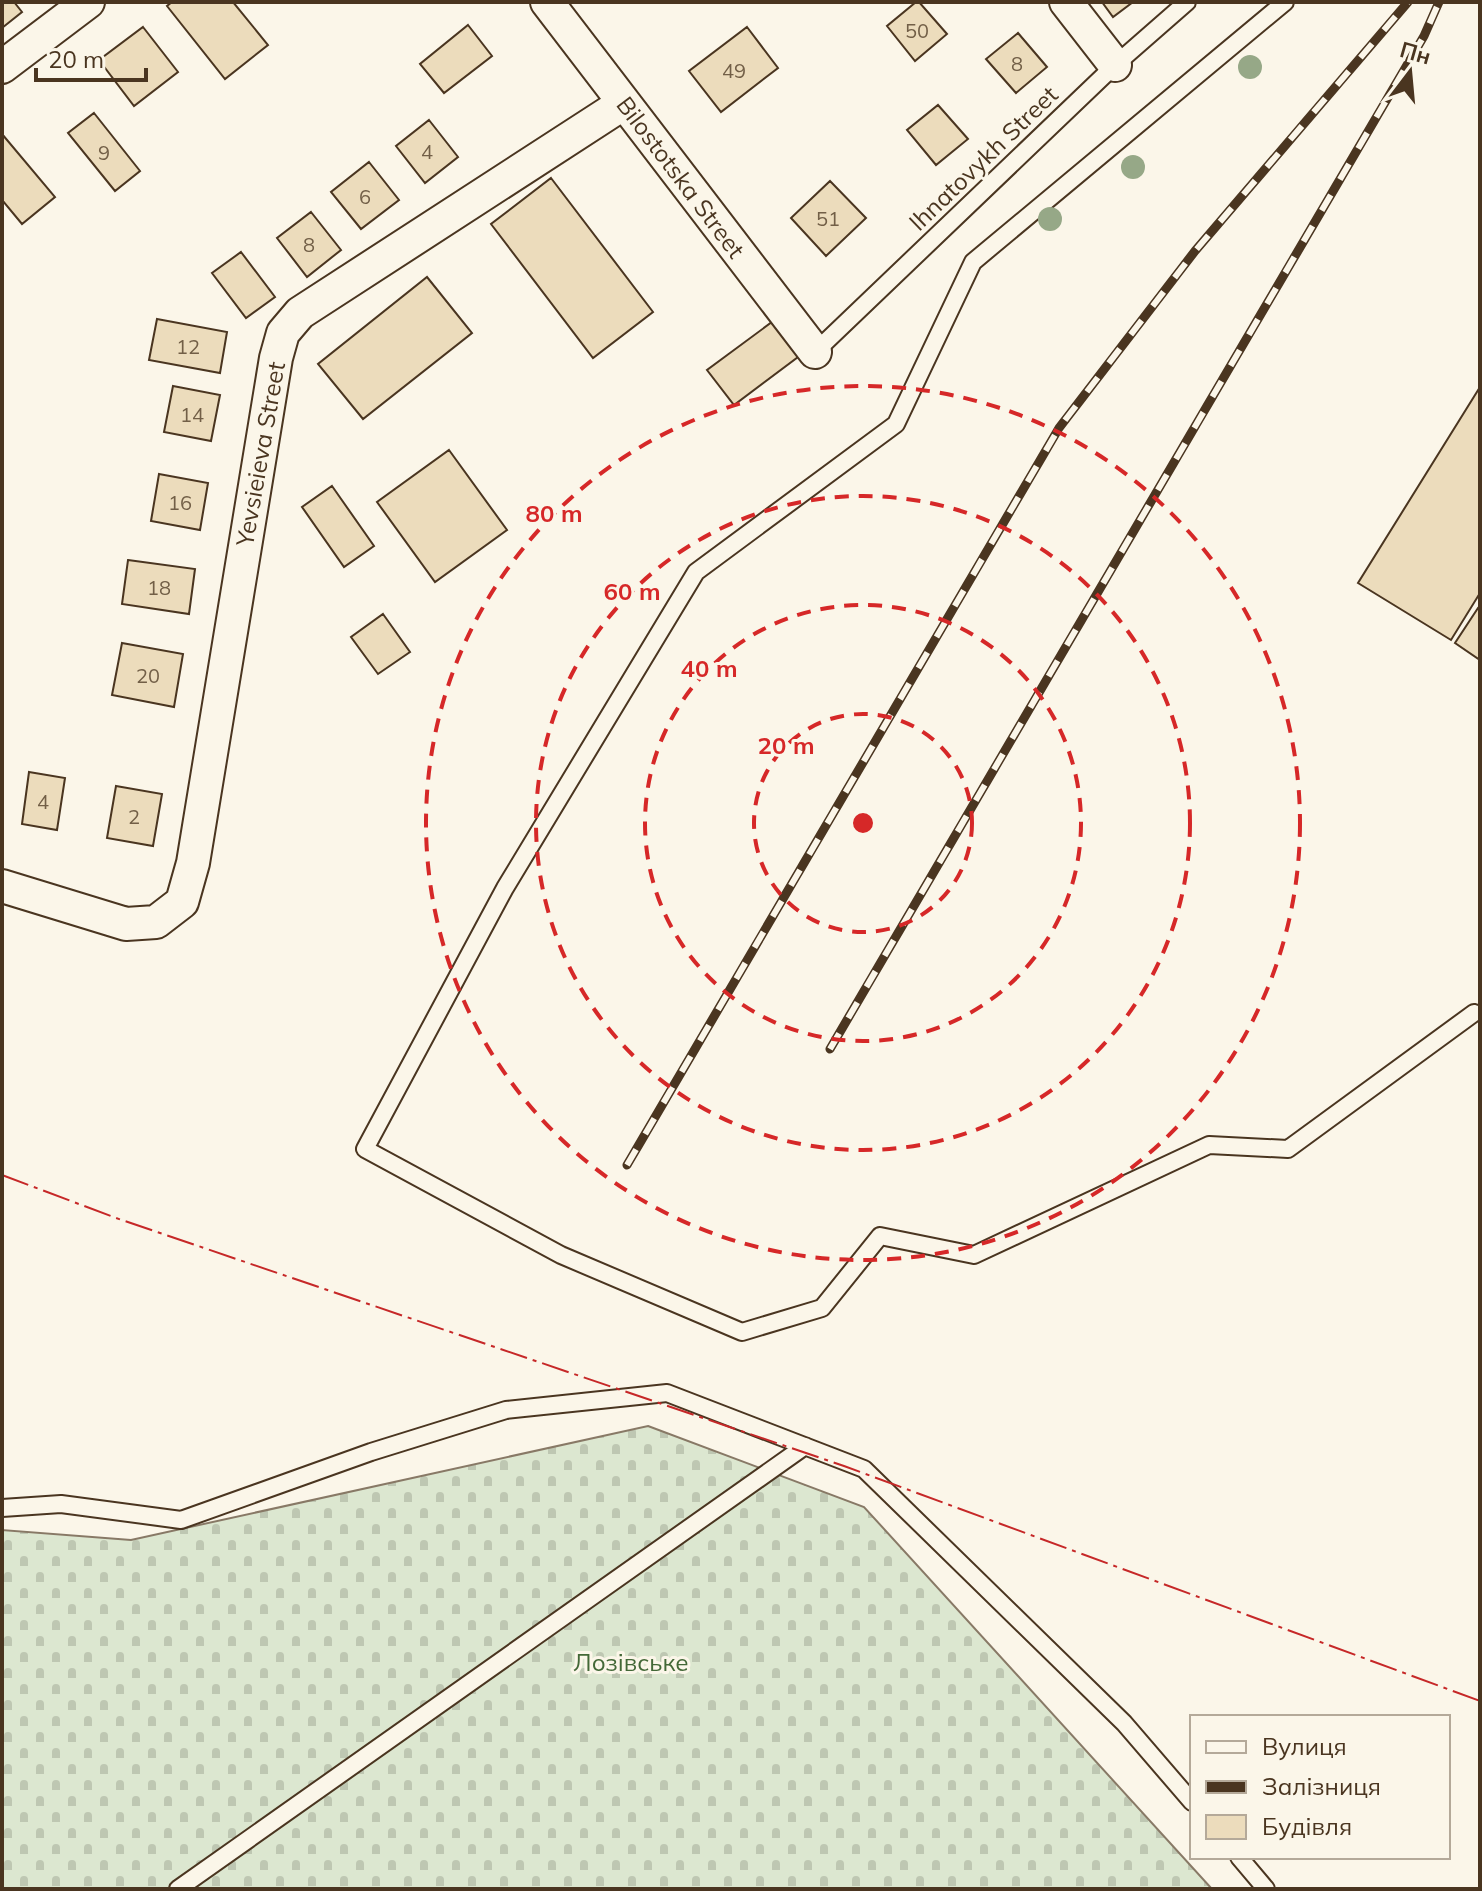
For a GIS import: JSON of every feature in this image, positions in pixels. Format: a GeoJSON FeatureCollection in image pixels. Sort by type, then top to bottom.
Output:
{"type":"FeatureCollection","features":[{"type":"Feature","properties":{"kind":"street"},"geometry":{"type":"LineString","coordinates":[[2,67],[88,2]]}},
{"type":"Feature","properties":{"kind":"street","name":"Bilostotska Street"},"geometry":{"type":"LineString","coordinates":[[547,2],[815,352]]}},
{"type":"Feature","properties":{"kind":"street"},"geometry":{"type":"LineString","coordinates":[[1066,2],[1115,65]]}},
{"type":"Feature","properties":{"kind":"street","name":"Yevsieieva Street"},"geometry":{"type":"LineString","coordinates":[[2,886],[126,924],[156,922],[182,902],[193,863],[276,358],[283,333],[300,313],[624,103]]}},
{"type":"Feature","properties":{"kind":"lane","name":"Ihnatovykh Street"},"geometry":{"type":"LineString","coordinates":[[815,352],[1115,65],[1187,2]]}},
{"type":"Feature","properties":{"kind":"lane"},"geometry":{"type":"LineString","coordinates":[[1285,2],[973,262],[896,424],[696,572],[505,888],[365,1149],[561,1255],[742,1332],[822,1308],[880,1236],[974,1255],[1209,1145],[1288,1149],[1474,1013]]}},
{"type":"Feature","properties":{"kind":"lane"},"geometry":{"type":"LineString","coordinates":[[2,1508],[61,1504],[181,1520],[371,1452],[506,1410],[667,1393],[864,1469],[1124,1723],[1190,1800]]}},
{"type":"Feature","properties":{"kind":"lane"},"geometry":{"type":"LineString","coordinates":[[178,1889],[805,1446]]}},
{"type":"Feature","properties":{"kind":"lane"},"geometry":{"type":"LineString","coordinates":[[1241,1859],[1266,1889]]}},
{"type":"Feature","properties":{"kind":"green space","name":"Лозівське"},"geometry":{"type":"Polygon","coordinates":[[[648,1426],[864,1507],[1212,1889],[2,1889],[2,1530],[131,1540],[648,1426]]]}},
{"type":"Feature","properties":{"kind":"building"},"geometry":{"type":"Polygon","coordinates":[[[2,2],[14,2],[22,12],[2,28],[2,2]]]}},
{"type":"Feature","properties":{"kind":"building"},"geometry":{"type":"Polygon","coordinates":[[[172,2],[233,2],[268,45],[225,79],[167,6],[172,2]]]}},
{"type":"Feature","properties":{"kind":"building"},"geometry":{"type":"Polygon","coordinates":[[[916,2],[947,34],[915,61],[887,26],[916,2]]]}},
{"type":"Feature","properties":{"kind":"building"},"geometry":{"type":"Polygon","coordinates":[[[1102,2],[1133,2],[1113,17],[1102,2]]]}},
{"type":"Feature","properties":{"kind":"building"},"geometry":{"type":"Polygon","coordinates":[[[468,25],[492,56],[444,93],[420,64],[468,25]]]}},
{"type":"Feature","properties":{"kind":"building"},"geometry":{"type":"Polygon","coordinates":[[[143,27],[178,72],[134,106],[99,60],[143,27]]]}},
{"type":"Feature","properties":{"kind":"building"},"geometry":{"type":"Polygon","coordinates":[[[747,27],[778,68],[721,112],[689,71],[747,27]]]}},
{"type":"Feature","properties":{"kind":"building"},"geometry":{"type":"Polygon","coordinates":[[[1018,33],[1047,67],[1016,93],[986,59],[1018,33]]]}},
{"type":"Feature","properties":{"kind":"building"},"geometry":{"type":"Polygon","coordinates":[[[938,105],[968,139],[936,165],[907,130],[938,105]]]}},
{"type":"Feature","properties":{"kind":"building"},"geometry":{"type":"Polygon","coordinates":[[[94,113],[140,171],[115,191],[68,133],[94,113]]]}},
{"type":"Feature","properties":{"kind":"building"},"geometry":{"type":"Polygon","coordinates":[[[429,120],[458,157],[425,183],[396,146],[429,120]]]}},
{"type":"Feature","properties":{"kind":"building"},"geometry":{"type":"Polygon","coordinates":[[[2,134],[55,197],[22,224],[2,200],[2,134]]]}},
{"type":"Feature","properties":{"kind":"building"},"geometry":{"type":"Polygon","coordinates":[[[369,162],[399,200],[361,229],[331,192],[369,162]]]}},
{"type":"Feature","properties":{"kind":"building"},"geometry":{"type":"Polygon","coordinates":[[[551,178],[653,312],[593,358],[491,224],[551,178]]]}},
{"type":"Feature","properties":{"kind":"building"},"geometry":{"type":"Polygon","coordinates":[[[830,181],[866,218],[826,256],[791,218],[830,181]]]}},
{"type":"Feature","properties":{"kind":"building"},"geometry":{"type":"Polygon","coordinates":[[[311,212],[341,250],[307,277],[277,238],[311,212]]]}},
{"type":"Feature","properties":{"kind":"building"},"geometry":{"type":"Polygon","coordinates":[[[241,252],[275,297],[246,318],[212,273],[241,252]]]}},
{"type":"Feature","properties":{"kind":"building"},"geometry":{"type":"Polygon","coordinates":[[[427,277],[472,333],[363,419],[318,364],[427,277]]]}},
{"type":"Feature","properties":{"kind":"building"},"geometry":{"type":"Polygon","coordinates":[[[157,319],[227,332],[220,373],[149,360],[157,319]]]}},
{"type":"Feature","properties":{"kind":"building"},"geometry":{"type":"Polygon","coordinates":[[[776,319],[802,354],[734,405],[707,370],[776,319]]]}},
{"type":"Feature","properties":{"kind":"building"},"geometry":{"type":"Polygon","coordinates":[[[173,386],[220,395],[211,441],[164,432],[173,386]]]}},
{"type":"Feature","properties":{"kind":"building"},"geometry":{"type":"Polygon","coordinates":[[[1480,387],[1480,593],[1451,640],[1358,583],[1480,387]]]}},
{"type":"Feature","properties":{"kind":"building"},"geometry":{"type":"Polygon","coordinates":[[[449,450],[507,530],[435,582],[377,502],[449,450]]]}},
{"type":"Feature","properties":{"kind":"building"},"geometry":{"type":"Polygon","coordinates":[[[159,474],[208,483],[200,530],[151,521],[159,474]]]}},
{"type":"Feature","properties":{"kind":"building"},"geometry":{"type":"Polygon","coordinates":[[[332,486],[374,546],[344,567],[302,507],[332,486]]]}},
{"type":"Feature","properties":{"kind":"building"},"geometry":{"type":"Polygon","coordinates":[[[128,560],[195,569],[189,614],[122,604],[128,560]]]}},
{"type":"Feature","properties":{"kind":"building"},"geometry":{"type":"Polygon","coordinates":[[[1480,609],[1480,660],[1455,643],[1480,609]]]}},
{"type":"Feature","properties":{"kind":"building"},"geometry":{"type":"Polygon","coordinates":[[[383,614],[410,652],[378,674],[351,637],[383,614]]]}},
{"type":"Feature","properties":{"kind":"building"},"geometry":{"type":"Polygon","coordinates":[[[122,643],[183,654],[174,707],[112,695],[122,643]]]}},
{"type":"Feature","properties":{"kind":"building"},"geometry":{"type":"Polygon","coordinates":[[[29,772],[65,778],[57,830],[22,824],[29,772]]]}},
{"type":"Feature","properties":{"kind":"building"},"geometry":{"type":"Polygon","coordinates":[[[116,786],[162,794],[153,846],[107,838],[116,786]]]}},
{"type":"Feature","properties":{"kind":"railway"},"geometry":{"type":"LineString","coordinates":[[627,1165],[1059,428],[1195,251],[1408,2]]}},
{"type":"Feature","properties":{"kind":"railway"},"geometry":{"type":"LineString","coordinates":[[830,1049],[1424,36],[1439,2]]}},
{"type":"Feature","properties":{"kind":"power"},"geometry":{"type":"LineString","coordinates":[[2,1175],[116,1218],[844,1466],[1480,1701]]}}]}
